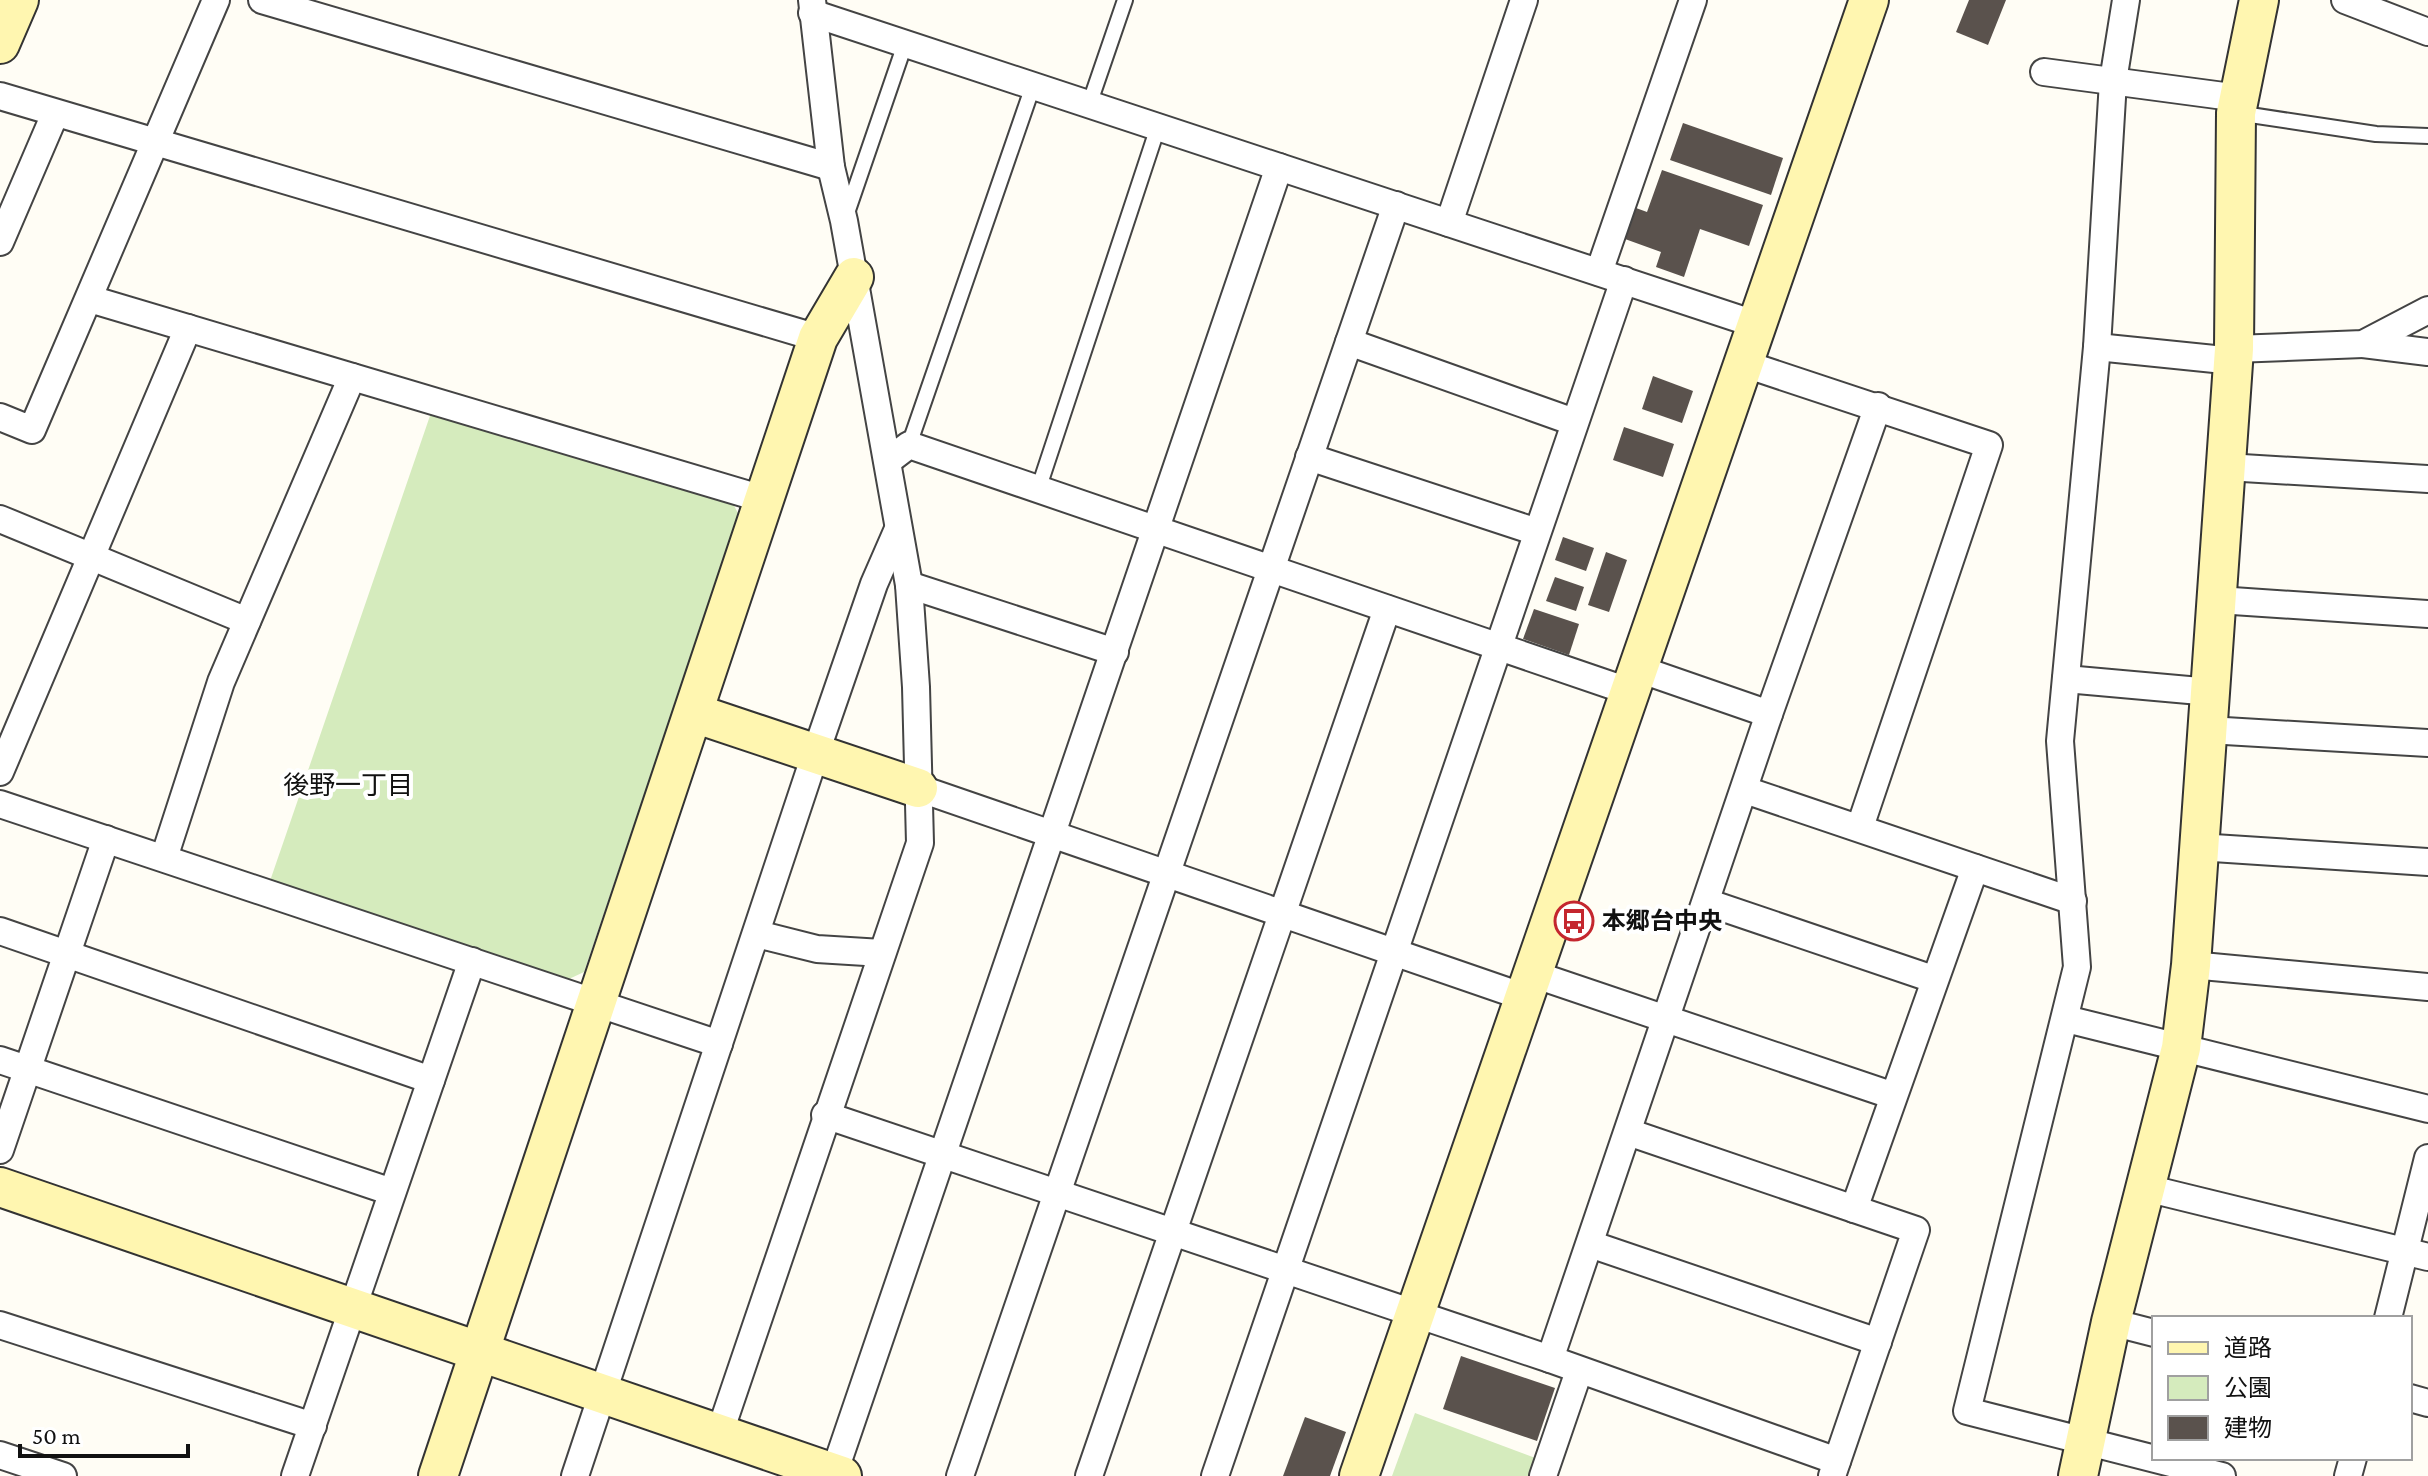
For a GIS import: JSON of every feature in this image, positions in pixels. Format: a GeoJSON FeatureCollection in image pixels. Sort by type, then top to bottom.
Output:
{"type":"FeatureCollection","features":[{"type":"Feature","properties":{"kind":"street"},"geometry":{"type":"LineString","coordinates":[[0,44],[19,0]]}},
{"type":"Feature","properties":{"kind":"street"},"geometry":{"type":"LineString","coordinates":[[0,417],[32,430],[158,142],[216,0]]}},
{"type":"Feature","properties":{"kind":"street"},"geometry":{"type":"LineString","coordinates":[[262,0],[831,167]]}},
{"type":"Feature","properties":{"kind":"street"},"geometry":{"type":"LineString","coordinates":[[1449,223],[1524,0]]}},
{"type":"Feature","properties":{"kind":"street"},"geometry":{"type":"LineString","coordinates":[[1599,272],[1693,0]]}},
{"type":"Feature","properties":{"kind":"street"},"geometry":{"type":"LineString","coordinates":[[1359,1476],[1869,0]]}},
{"type":"Feature","properties":{"kind":"street"},"geometry":{"type":"LineString","coordinates":[[2126,0],[2113,81],[2097,347],[2060,741],[2077,967],[1967,1411],[2081,1460],[2222,1476]]}},
{"type":"Feature","properties":{"kind":"street"},"geometry":{"type":"LineString","coordinates":[[2081,1460],[2111,1322],[2181,1048],[2191,965],[2234,355],[2237,105],[2259,0]]}},
{"type":"Feature","properties":{"kind":"street"},"geometry":{"type":"LineString","coordinates":[[2345,0],[2428,32]]}},
{"type":"Feature","properties":{"kind":"street"},"geometry":{"type":"LineString","coordinates":[[720,1432],[825,1115],[920,843],[916,687],[909,585],[844,221],[831,167],[812,7],[905,44],[1758,325]]}},
{"type":"Feature","properties":{"kind":"street"},"geometry":{"type":"LineString","coordinates":[[2044,72],[2113,81],[2237,105]]}},
{"type":"Feature","properties":{"kind":"street"},"geometry":{"type":"LineString","coordinates":[[0,96],[818,338]]}},
{"type":"Feature","properties":{"kind":"street"},"geometry":{"type":"LineString","coordinates":[[0,242],[55,114]]}},
{"type":"Feature","properties":{"kind":"street"},"geometry":{"type":"LineString","coordinates":[[0,1187],[481,1349],[838,1474],[942,1154],[1054,835],[1279,167]]}},
{"type":"Feature","properties":{"kind":"street"},"geometry":{"type":"LineString","coordinates":[[960,1476],[1396,205]]}},
{"type":"Feature","properties":{"kind":"street"},"geometry":{"type":"LineString","coordinates":[[438,1476],[818,338],[854,277]]}},
{"type":"Feature","properties":{"kind":"street"},"geometry":{"type":"LineString","coordinates":[[1215,1476],[1624,280]]}},
{"type":"Feature","properties":{"kind":"street"},"geometry":{"type":"LineString","coordinates":[[90,299],[763,499]]}},
{"type":"Feature","properties":{"kind":"street"},"geometry":{"type":"LineString","coordinates":[[2363,344],[2428,310]]}},
{"type":"Feature","properties":{"kind":"street"},"geometry":{"type":"LineString","coordinates":[[0,772],[188,328]]}},
{"type":"Feature","properties":{"kind":"street"},"geometry":{"type":"LineString","coordinates":[[1349,342],[1574,422]]}},
{"type":"Feature","properties":{"kind":"street"},"geometry":{"type":"LineString","coordinates":[[2097,347],[2234,355],[2363,344],[2428,352]]}},
{"type":"Feature","properties":{"kind":"street"},"geometry":{"type":"LineString","coordinates":[[1745,364],[1989,445],[1860,827]]}},
{"type":"Feature","properties":{"kind":"street"},"geometry":{"type":"LineString","coordinates":[[164,858],[221,682],[352,377]]}},
{"type":"Feature","properties":{"kind":"street"},"geometry":{"type":"LineString","coordinates":[[1550,1359],[1769,714],[1878,406]]}},
{"type":"Feature","properties":{"kind":"street"},"geometry":{"type":"LineString","coordinates":[[888,461],[909,445],[1498,649],[1769,714]]}},
{"type":"Feature","properties":{"kind":"street"},"geometry":{"type":"LineString","coordinates":[[1309,457],[1537,532]]}},
{"type":"Feature","properties":{"kind":"street"},"geometry":{"type":"LineString","coordinates":[[2226,467],[2428,479]]}},
{"type":"Feature","properties":{"kind":"street"},"geometry":{"type":"LineString","coordinates":[[0,519],[247,621]]}},
{"type":"Feature","properties":{"kind":"street"},"geometry":{"type":"LineString","coordinates":[[575,1476],[815,755],[874,584],[898,529]]}},
{"type":"Feature","properties":{"kind":"street"},"geometry":{"type":"LineString","coordinates":[[909,585],[1115,652]]}},
{"type":"Feature","properties":{"kind":"street"},"geometry":{"type":"LineString","coordinates":[[2218,600],[2428,614]]}},
{"type":"Feature","properties":{"kind":"street"},"geometry":{"type":"LineString","coordinates":[[1089,1476],[1387,609]]}},
{"type":"Feature","properties":{"kind":"street"},"geometry":{"type":"LineString","coordinates":[[2066,679],[2211,692]]}},
{"type":"Feature","properties":{"kind":"street"},"geometry":{"type":"LineString","coordinates":[[694,713],[1394,952],[1665,1018],[1891,1095]]}},
{"type":"Feature","properties":{"kind":"street"},"geometry":{"type":"LineString","coordinates":[[2208,730],[2428,743]]}},
{"type":"Feature","properties":{"kind":"street"},"geometry":{"type":"LineString","coordinates":[[1745,790],[2073,901]]}},
{"type":"Feature","properties":{"kind":"street"},"geometry":{"type":"LineString","coordinates":[[0,804],[719,1044]]}},
{"type":"Feature","properties":{"kind":"street"},"geometry":{"type":"LineString","coordinates":[[0,1150],[106,839]]}},
{"type":"Feature","properties":{"kind":"street"},"geometry":{"type":"LineString","coordinates":[[2198,847],[2428,862]]}},
{"type":"Feature","properties":{"kind":"street"},"geometry":{"type":"LineString","coordinates":[[1854,1209],[1891,1095],[1975,868]]}},
{"type":"Feature","properties":{"kind":"street"},"geometry":{"type":"LineString","coordinates":[[1706,902],[1933,979]]}},
{"type":"Feature","properties":{"kind":"street"},"geometry":{"type":"LineString","coordinates":[[0,931],[431,1080]]}},
{"type":"Feature","properties":{"kind":"street"},"geometry":{"type":"LineString","coordinates":[[757,934],[817,949],[882,953]]}},
{"type":"Feature","properties":{"kind":"street"},"geometry":{"type":"LineString","coordinates":[[295,1476],[472,961]]}},
{"type":"Feature","properties":{"kind":"street"},"geometry":{"type":"LineString","coordinates":[[2191,965],[2428,987]]}},
{"type":"Feature","properties":{"kind":"street"},"geometry":{"type":"LineString","coordinates":[[2066,1019],[2428,1109]]}},
{"type":"Feature","properties":{"kind":"street"},"geometry":{"type":"LineString","coordinates":[[0,1060],[392,1192]]}},
{"type":"Feature","properties":{"kind":"street"},"geometry":{"type":"LineString","coordinates":[[825,1115],[1550,1359],[1834,1468],[1916,1230],[1628,1132]]}},
{"type":"Feature","properties":{"kind":"street"},"geometry":{"type":"LineString","coordinates":[[2389,1316],[2417,1255],[2428,1158]]}},
{"type":"Feature","properties":{"kind":"street"},"geometry":{"type":"LineString","coordinates":[[2146,1188],[2417,1255]]}},
{"type":"Feature","properties":{"kind":"street"},"geometry":{"type":"LineString","coordinates":[[1590,1244],[1878,1342]]}},
{"type":"Feature","properties":{"kind":"street"},"geometry":{"type":"LineString","coordinates":[[2111,1322],[2152,1332]]}},
{"type":"Feature","properties":{"kind":"street"},"geometry":{"type":"LineString","coordinates":[[0,1325],[313,1426]]}},
{"type":"Feature","properties":{"kind":"street"},"geometry":{"type":"LineString","coordinates":[[1543,1476],[1579,1371]]}},
{"type":"Feature","properties":{"kind":"street"},"geometry":{"type":"LineString","coordinates":[[0,1455],[63,1476]]}},
{"type":"Feature","properties":{"kind":"lane"},"geometry":{"type":"LineString","coordinates":[[1089,105],[1125,0]]}},
{"type":"Feature","properties":{"kind":"lane"},"geometry":{"type":"LineString","coordinates":[[844,221],[905,44]]}},
{"type":"Feature","properties":{"kind":"lane"},"geometry":{"type":"LineString","coordinates":[[909,445],[1033,86]]}},
{"type":"Feature","properties":{"kind":"lane"},"geometry":{"type":"LineString","coordinates":[[2237,105],[2376,134],[2428,136]]}},
{"type":"Feature","properties":{"kind":"lane"},"geometry":{"type":"LineString","coordinates":[[1038,490],[1158,127]]}},
{"type":"Feature","properties":{"kind":"green space"},"geometry":{"type":"Polygon","coordinates":[[[432,410],[731,500],[739,515],[584,972],[569,979],[270,881],[432,410]]]}},
{"type":"Feature","properties":{"kind":"green space"},"geometry":{"type":"Polygon","coordinates":[[[1415,1413],[1538,1459],[1531,1476],[1392,1476],[1415,1413]]]}},
{"type":"Feature","properties":{"kind":"building"},"geometry":{"type":"Polygon","coordinates":[[[1969,0],[2006,0],[1988,45],[1956,32],[1969,0]]]}},
{"type":"Feature","properties":{"kind":"building"},"geometry":{"type":"Polygon","coordinates":[[[1683,123],[1783,158],[1771,195],[1670,160],[1683,123]]]}},
{"type":"Feature","properties":{"kind":"building"},"geometry":{"type":"Polygon","coordinates":[[[1662,170],[1763,205],[1749,246],[1700,229],[1684,277],[1656,267],[1661,252],[1625,239],[1636,208],[1647,212],[1662,170]]]}},
{"type":"Feature","properties":{"kind":"building"},"geometry":{"type":"Polygon","coordinates":[[[1653,376],[1693,391],[1682,423],[1642,409],[1653,376]]]}},
{"type":"Feature","properties":{"kind":"building"},"geometry":{"type":"Polygon","coordinates":[[[1624,427],[1674,444],[1663,477],[1613,460],[1624,427]]]}},
{"type":"Feature","properties":{"kind":"building"},"geometry":{"type":"Polygon","coordinates":[[[1563,537],[1594,548],[1586,571],[1555,560],[1563,537]]]}},
{"type":"Feature","properties":{"kind":"building"},"geometry":{"type":"Polygon","coordinates":[[[1606,552],[1627,560],[1609,612],[1588,605],[1606,552]]]}},
{"type":"Feature","properties":{"kind":"building"},"geometry":{"type":"Polygon","coordinates":[[[1555,577],[1584,587],[1576,611],[1546,601],[1555,577]]]}},
{"type":"Feature","properties":{"kind":"building"},"geometry":{"type":"Polygon","coordinates":[[[1534,609],[1579,624],[1569,655],[1523,639],[1534,609]]]}},
{"type":"Feature","properties":{"kind":"building"},"geometry":{"type":"Polygon","coordinates":[[[1461,1356],[1555,1388],[1537,1441],[1443,1409],[1461,1356]]]}},
{"type":"Feature","properties":{"kind":"building"},"geometry":{"type":"Polygon","coordinates":[[[1305,1417],[1346,1432],[1330,1476],[1283,1476],[1305,1417]]]}},
{"type":"Feature","properties":{"kind":"place","name":"本郷台中央"},"geometry":{"type":"Point","coordinates":[1574,921]}},
{"type":"Feature","properties":{"kind":"district","name":"後野一丁目"},"geometry":{"type":"Point","coordinates":[348,785]}}]}
